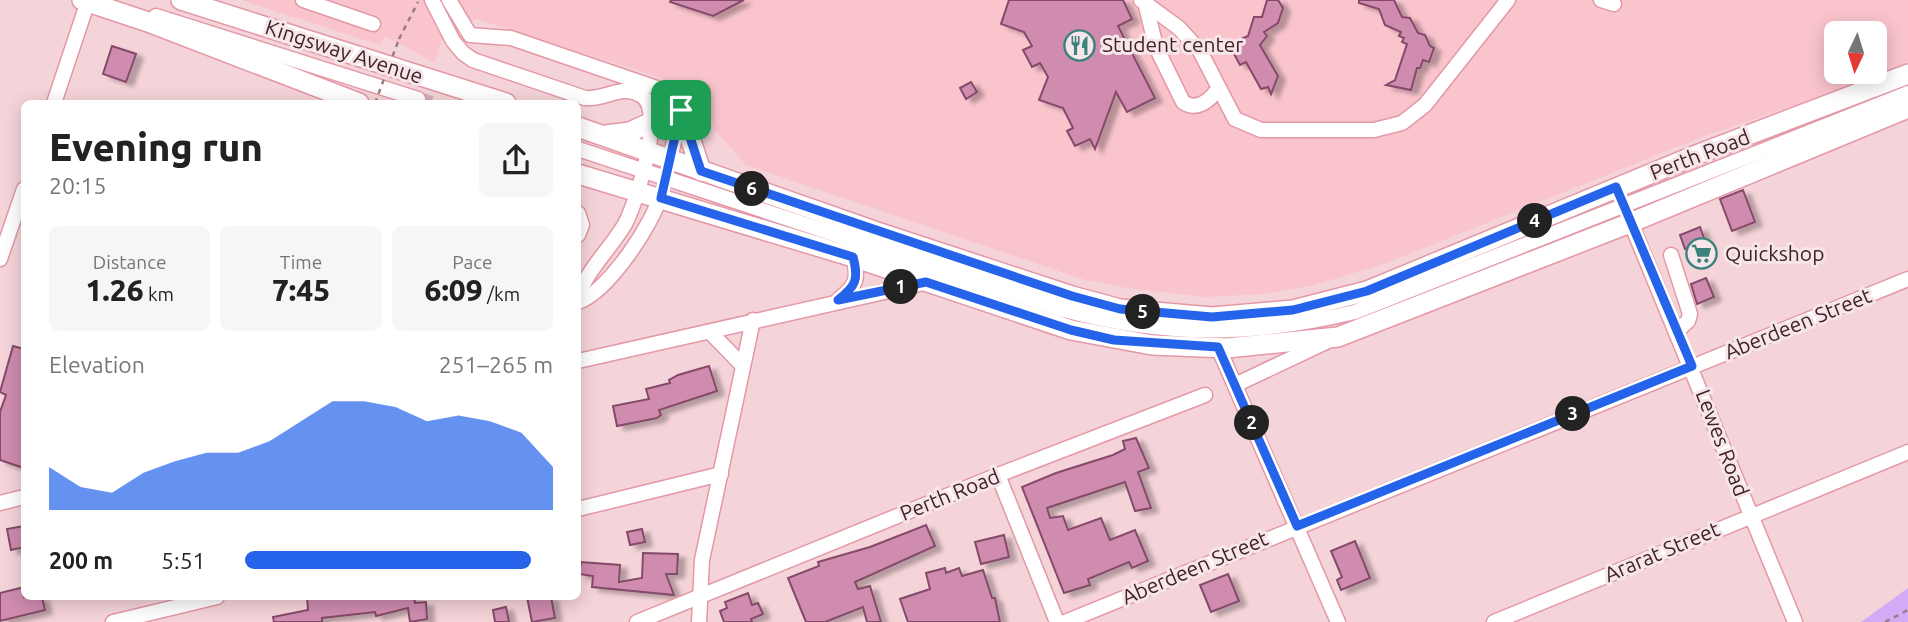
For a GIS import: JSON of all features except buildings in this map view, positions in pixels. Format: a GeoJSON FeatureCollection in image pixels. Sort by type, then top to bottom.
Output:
{"type":"FeatureCollection","features":[{"type":"Feature","properties":{"kind":"main road","name":"Kingsway Avenue"},"geometry":{"type":"LineString","coordinates":[[92,0],[351,100]]}},
{"type":"Feature","properties":{"kind":"main road","name":"Kingsway Avenue"},"geometry":{"type":"LineString","coordinates":[[181,0],[497,100]]}},
{"type":"Feature","properties":{"kind":"main road","name":"Perth Road"},"geometry":{"type":"LineString","coordinates":[[1338,337],[1908,74]]}},
{"type":"Feature","properties":{"kind":"main road","name":"Perth Road"},"geometry":{"type":"LineString","coordinates":[[701,171],[1081,299],[1147,313],[1212,317],[1293,310],[1367,291],[1908,108]]}},
{"type":"Feature","properties":{"kind":"main road"},"geometry":{"type":"LineString","coordinates":[[581,128],[602,136],[645,161],[668,169],[701,171],[681,110]]}},
{"type":"Feature","properties":{"kind":"main road"},"geometry":{"type":"LineString","coordinates":[[602,136],[630,132],[654,121]]}},
{"type":"Feature","properties":{"kind":"main road"},"geometry":{"type":"LineString","coordinates":[[581,175],[853,257],[1071,330],[1114,340],[1218,347],[1280,344],[1338,337]]}},
{"type":"Feature","properties":{"kind":"street"},"geometry":{"type":"LineString","coordinates":[[55,100],[92,0],[418,99]]}},
{"type":"Feature","properties":{"kind":"street"},"geometry":{"type":"LineString","coordinates":[[303,0],[373,24]]}},
{"type":"Feature","properties":{"kind":"street"},"geometry":{"type":"LineString","coordinates":[[432,0],[453,41],[463,53],[585,98],[597,98],[623,90],[641,95],[650,106],[654,121],[627,221],[581,292]]}},
{"type":"Feature","properties":{"kind":"street"},"geometry":{"type":"LineString","coordinates":[[449,0],[466,32],[475,36],[511,38],[654,87],[672,96],[681,110],[661,198],[648,225],[591,298],[581,301]]}},
{"type":"Feature","properties":{"kind":"street"},"geometry":{"type":"LineString","coordinates":[[1143,3],[1189,38],[1200,51],[1235,119],[1261,130],[1387,128],[1402,123],[1425,105],[1508,0]]}},
{"type":"Feature","properties":{"kind":"street"},"geometry":{"type":"LineString","coordinates":[[1143,3],[1156,47],[1183,102],[1195,106],[1204,103],[1218,89]]}},
{"type":"Feature","properties":{"kind":"street"},"geometry":{"type":"LineString","coordinates":[[484,35],[478,40],[475,50],[477,58],[485,63]]}},
{"type":"Feature","properties":{"kind":"street"},"geometry":{"type":"LineString","coordinates":[[668,169],[1060,309],[1116,324],[1197,332],[1254,330],[1301,325],[1355,312],[1419,289],[1908,93]]}},
{"type":"Feature","properties":{"kind":"street"},"geometry":{"type":"LineString","coordinates":[[581,150],[645,161]]}},
{"type":"Feature","properties":{"kind":"street"},"geometry":{"type":"LineString","coordinates":[[0,259],[3,241],[21,196]]}},
{"type":"Feature","properties":{"kind":"street","name":"Lewes Road"},"geometry":{"type":"LineString","coordinates":[[1623,205],[1692,366],[1749,516],[1795,622]]}},
{"type":"Feature","properties":{"kind":"street"},"geometry":{"type":"LineString","coordinates":[[1671,254],[1690,314],[1688,321],[1676,331]]}},
{"type":"Feature","properties":{"kind":"street"},"geometry":{"type":"LineString","coordinates":[[838,300],[852,289],[857,280],[853,257]]}},
{"type":"Feature","properties":{"kind":"street","name":"Aberdeen Street"},"geometry":{"type":"LineString","coordinates":[[1065,622],[1908,279]]}},
{"type":"Feature","properties":{"kind":"street"},"geometry":{"type":"LineString","coordinates":[[581,358],[926,282]]}},
{"type":"Feature","properties":{"kind":"street"},"geometry":{"type":"LineString","coordinates":[[699,622],[697,598],[702,560],[753,320]]}},
{"type":"Feature","properties":{"kind":"street"},"geometry":{"type":"LineString","coordinates":[[709,332],[743,366]]}},
{"type":"Feature","properties":{"kind":"street"},"geometry":{"type":"LineString","coordinates":[[1235,385],[1338,337]]}},
{"type":"Feature","properties":{"kind":"street"},"geometry":{"type":"LineString","coordinates":[[1218,347],[1338,622]]}},
{"type":"Feature","properties":{"kind":"street","name":"Perth Road"},"geometry":{"type":"LineString","coordinates":[[637,622],[999,475],[1205,395]]}},
{"type":"Feature","properties":{"kind":"street","name":"Ararat Street"},"geometry":{"type":"LineString","coordinates":[[1494,622],[1908,452]]}},
{"type":"Feature","properties":{"kind":"street"},"geometry":{"type":"LineString","coordinates":[[581,508],[721,474]]}},
{"type":"Feature","properties":{"kind":"street"},"geometry":{"type":"LineString","coordinates":[[999,475],[1057,622]]}},
{"type":"Feature","properties":{"kind":"street"},"geometry":{"type":"LineString","coordinates":[[0,503],[21,498]]}},
{"type":"Feature","properties":{"kind":"street"},"geometry":{"type":"LineString","coordinates":[[113,622],[205,600]]}},
{"type":"Feature","properties":{"kind":"path"},"geometry":{"type":"LineString","coordinates":[[376,100],[399,39],[419,0]]}},
{"type":"Feature","properties":{"kind":"path"},"geometry":{"type":"LineString","coordinates":[[1885,622],[1908,610]]}},
{"type":"Feature","properties":{"kind":"shaded area"},"geometry":{"type":"Polygon","coordinates":[[[241,0],[1908,0],[1908,62],[1887,70],[1887,21],[1824,21],[1824,84],[1852,84],[1702,137],[1384,264],[1311,286],[1262,294],[1206,297],[1126,288],[1082,279],[746,165],[714,129],[702,91],[477,19],[442,38],[435,63],[385,36],[380,45],[241,0]]]}},
{"type":"Feature","properties":{"kind":"shaded area"},"geometry":{"type":"Polygon","coordinates":[[[1908,588],[1908,622],[1861,622],[1908,588]]]}},
{"type":"Feature","properties":{"kind":"place","name":"Student center"},"geometry":{"type":"Point","coordinates":[1079,45]}},
{"type":"Feature","properties":{"kind":"place","name":"Quickshop"},"geometry":{"type":"Point","coordinates":[1702,254]}},
{"type":"Feature","properties":{"kind":"route"},"geometry":{"type":"LineString","coordinates":[[681,110],[701,171],[1072,296],[1147,313],[1212,317],[1293,310],[1323,304],[1367,291],[1616,187],[1692,366],[1297,526],[1218,347],[1180,347],[1114,340],[1071,330],[926,282],[865,297],[838,300],[852,289],[857,280],[853,257],[770,234],[661,198],[681,110]]}}]}
